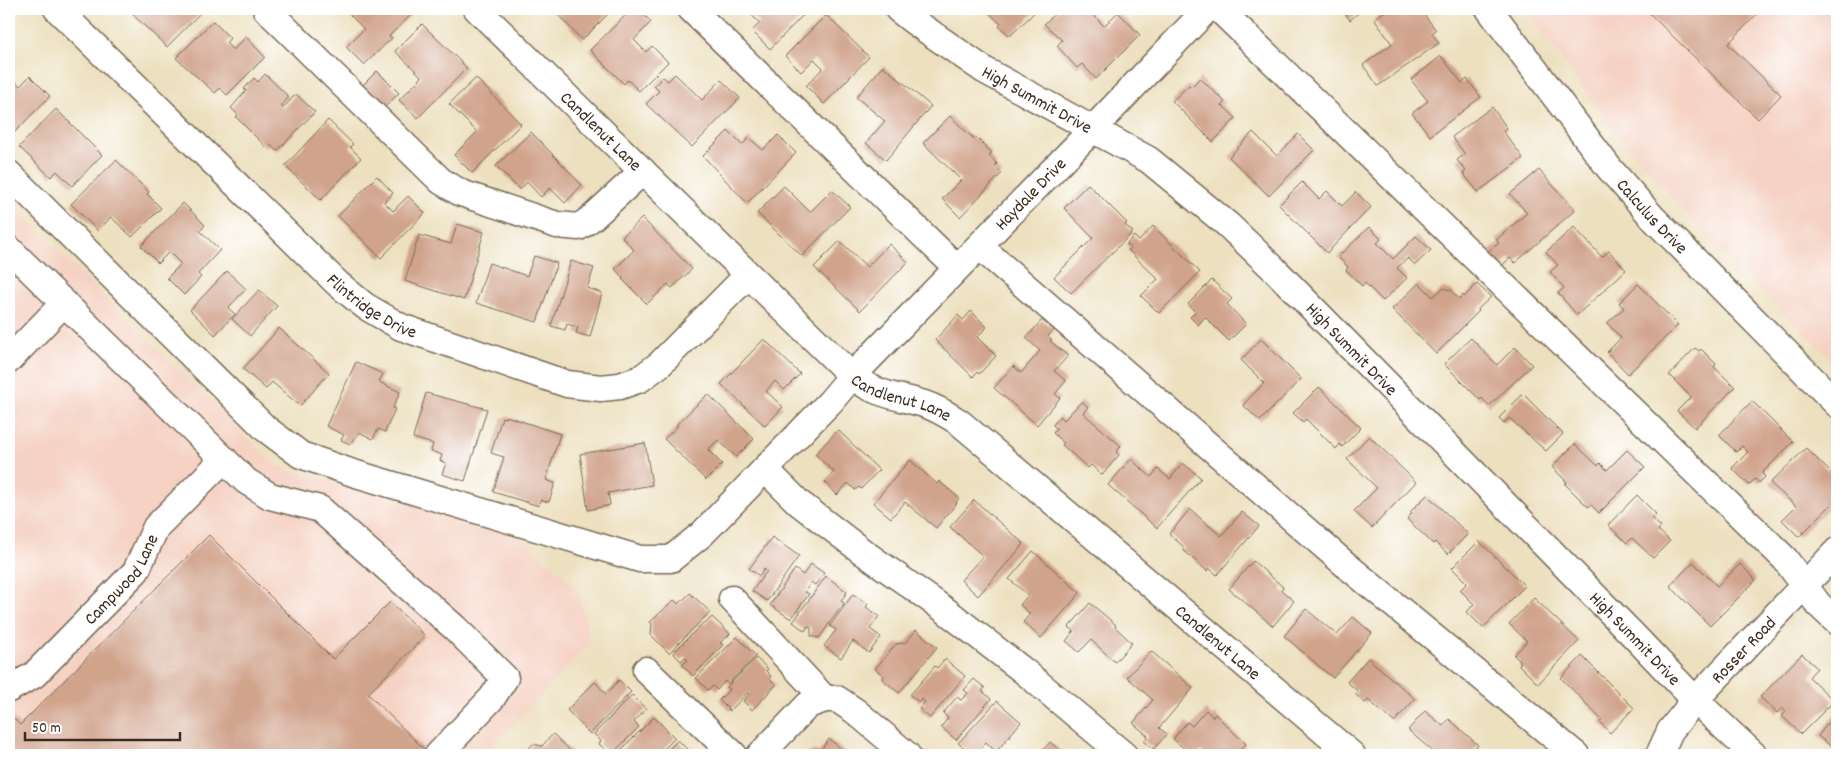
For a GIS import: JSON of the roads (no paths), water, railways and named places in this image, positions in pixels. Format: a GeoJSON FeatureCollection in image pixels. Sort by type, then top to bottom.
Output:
{"type":"FeatureCollection","features":[{"type":"Feature","properties":{"kind":"street","name":"Flintridge Drive"},"geometry":{"type":"LineString","coordinates":[[57,9],[338,284],[365,306],[401,327],[567,384],[601,388],[620,386],[640,379],[660,364],[748,276]]}},
{"type":"Feature","properties":{"kind":"street"},"geometry":{"type":"LineString","coordinates":[[266,9],[441,180],[461,193],[557,225],[579,227],[593,217],[643,171]]}},
{"type":"Feature","properties":{"kind":"street","name":"Candlenut Lane"},"geometry":{"type":"LineString","coordinates":[[477,9],[748,276],[866,388],[881,394],[926,404],[944,412],[959,422],[1352,755]]}},
{"type":"Feature","properties":{"kind":"street"},"geometry":{"type":"LineString","coordinates":[[691,9],[957,268]]}},
{"type":"Feature","properties":{"kind":"street","name":"High Summit Drive"},"geometry":{"type":"LineString","coordinates":[[898,9],[984,70],[1149,160],[1228,225],[1275,270],[1635,636],[1694,700],[1754,755]]}},
{"type":"Feature","properties":{"kind":"street","name":"Haydale Drive"},"geometry":{"type":"LineString","coordinates":[[9,174],[266,429],[301,455],[640,559],[672,559],[702,534],[830,402],[852,376],[1208,9]]}},
{"type":"Feature","properties":{"kind":"street"},"geometry":{"type":"LineString","coordinates":[[1218,9],[1785,559],[1821,608],[1837,622]]}},
{"type":"Feature","properties":{"kind":"street","name":"Calculus Drive"},"geometry":{"type":"LineString","coordinates":[[1488,9],[1603,160],[1641,204],[1837,404]]}},
{"type":"Feature","properties":{"kind":"street"},"geometry":{"type":"LineString","coordinates":[[979,246],[1346,565],[1576,755]]}},
{"type":"Feature","properties":{"kind":"street"},"geometry":{"type":"LineString","coordinates":[[9,249],[246,481],[270,496],[320,509],[455,628],[505,678],[492,698],[438,755]]}},
{"type":"Feature","properties":{"kind":"street"},"geometry":{"type":"LineString","coordinates":[[9,360],[64,302]]}},
{"type":"Feature","properties":{"kind":"street","name":"Campwood Lane"},"geometry":{"type":"LineString","coordinates":[[9,689],[34,675],[136,571],[156,527],[224,459]]}},
{"type":"Feature","properties":{"kind":"street"},"geometry":{"type":"LineString","coordinates":[[765,469],[799,502],[1018,667],[1124,755]]}},
{"type":"Feature","properties":{"kind":"street","name":"Rosser Road"},"geometry":{"type":"LineString","coordinates":[[1659,755],[1670,731],[1694,700],[1837,551]]}},
{"type":"Feature","properties":{"kind":"street"},"geometry":{"type":"LineString","coordinates":[[732,599],[825,699]]}},
{"type":"Feature","properties":{"kind":"street"},"geometry":{"type":"LineString","coordinates":[[646,670],[734,755]]}},
{"type":"Feature","properties":{"kind":"street"},"geometry":{"type":"LineString","coordinates":[[760,755],[808,705],[825,699],[837,699],[855,711],[907,755]]}}]}
